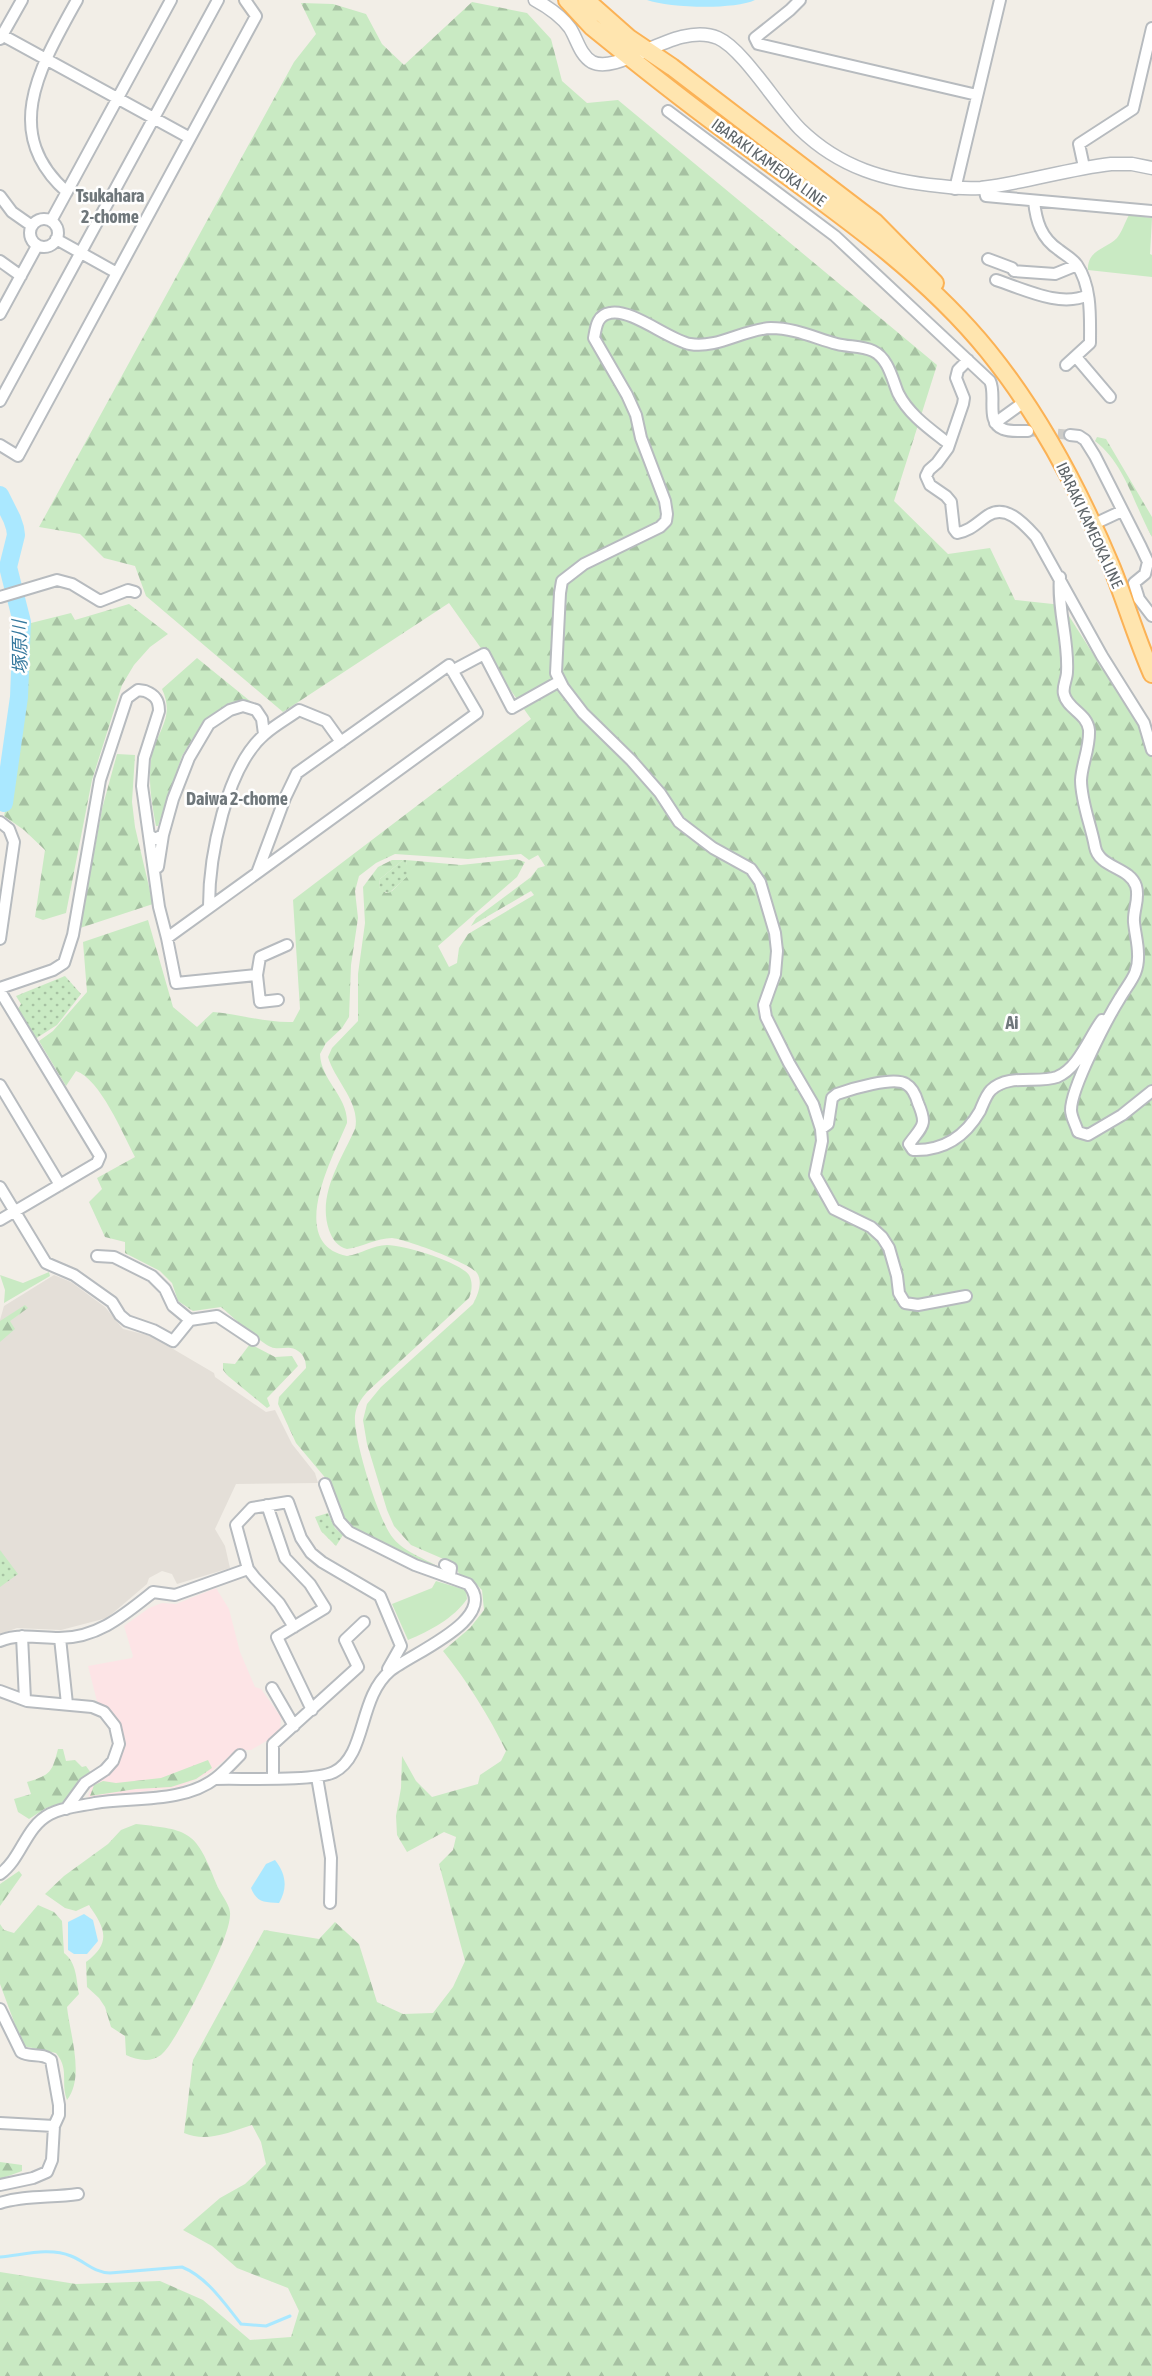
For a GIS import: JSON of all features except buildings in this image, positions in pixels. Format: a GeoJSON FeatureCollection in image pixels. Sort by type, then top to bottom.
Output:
{"type":"FeatureCollection","features":[{"type":"Feature","properties":{"kind":"main road","name":"IBARAKI KAMEOKA LINE"},"geometry":{"type":"LineString","coordinates":[[567,0],[592,27],[629,57],[864,232],[917,279],[967,327],[988,351],[1024,402],[1055,454],[1092,525],[1118,584],[1152,674]]}},
{"type":"Feature","properties":{"kind":"main road","name":"IBARAKI KAMEOKA LINE"},"geometry":{"type":"LineString","coordinates":[[586,0],[646,51],[672,67],[875,222],[927,273],[967,327]]}},
{"type":"Feature","properties":{"kind":"street"},"geometry":{"type":"LineString","coordinates":[[22,0],[1,36],[190,138]]}},
{"type":"Feature","properties":{"kind":"street"},"geometry":{"type":"LineString","coordinates":[[67,192],[42,171],[23,135],[23,105],[28,87],[77,0]]}},
{"type":"Feature","properties":{"kind":"street"},"geometry":{"type":"LineString","coordinates":[[51,221],[171,0]]}},
{"type":"Feature","properties":{"kind":"street"},"geometry":{"type":"LineString","coordinates":[[0,401],[218,0]]}},
{"type":"Feature","properties":{"kind":"street"},"geometry":{"type":"LineString","coordinates":[[0,446],[18,456],[256,16],[245,0]]}},
{"type":"Feature","properties":{"kind":"street"},"geometry":{"type":"LineString","coordinates":[[535,0],[566,24],[581,50],[591,61],[606,64],[690,34],[720,39],[736,51],[789,117],[831,154],[874,175],[911,184],[955,189],[984,187],[1084,167],[1122,163],[1152,168]]}},
{"type":"Feature","properties":{"kind":"street"},"geometry":{"type":"LineString","coordinates":[[800,0],[755,38],[758,44],[977,95]]}},
{"type":"Feature","properties":{"kind":"street"},"geometry":{"type":"LineString","coordinates":[[955,189],[1000,0]]}},
{"type":"Feature","properties":{"kind":"street"},"geometry":{"type":"LineString","coordinates":[[1084,167],[1079,144],[1133,109],[1152,28]]}},
{"type":"Feature","properties":{"kind":"street"},"geometry":{"type":"LineString","coordinates":[[668,111],[835,236],[990,381],[994,389],[992,415],[994,423],[1003,429],[1028,431]]}},
{"type":"Feature","properties":{"kind":"street"},"geometry":{"type":"LineString","coordinates":[[984,187],[986,196],[1152,211]]}},
{"type":"Feature","properties":{"kind":"street"},"geometry":{"type":"LineString","coordinates":[[0,196],[12,212],[32,226]]}},
{"type":"Feature","properties":{"kind":"street"},"geometry":{"type":"LineString","coordinates":[[1034,201],[1036,219],[1040,229],[1050,243],[1077,265],[1087,284],[1090,343],[1066,365]]}},
{"type":"Feature","properties":{"kind":"street"},"geometry":{"type":"LineString","coordinates":[[44,219],[51,221],[58,232],[56,239],[48,246],[37,246],[30,233],[32,226],[44,219]]}},
{"type":"Feature","properties":{"kind":"street"},"geometry":{"type":"LineString","coordinates":[[56,239],[117,273]]}},
{"type":"Feature","properties":{"kind":"street"},"geometry":{"type":"LineString","coordinates":[[0,314],[37,246]]}},
{"type":"Feature","properties":{"kind":"street"},"geometry":{"type":"LineString","coordinates":[[988,259],[1012,268],[1014,271],[1055,274],[1077,265]]}},
{"type":"Feature","properties":{"kind":"street"},"geometry":{"type":"LineString","coordinates":[[0,261],[21,276]]}},
{"type":"Feature","properties":{"kind":"street"},"geometry":{"type":"LineString","coordinates":[[996,280],[1059,300],[1077,300],[1088,295]]}},
{"type":"Feature","properties":{"kind":"street"},"geometry":{"type":"LineString","coordinates":[[949,444],[909,411],[881,355],[871,350],[838,344],[805,332],[770,328],[705,344],[689,344],[636,318],[611,312],[602,316],[597,324],[594,338],[636,415],[641,438],[665,501],[667,514],[666,521],[660,527],[584,564],[562,581],[556,673],[584,713],[660,793],[679,822],[713,848],[751,869],[760,882],[775,933],[777,951],[775,974],[764,1005],[765,1011],[789,1063],[813,1104],[821,1129],[821,1151],[815,1175],[834,1209],[871,1227],[882,1237],[889,1248],[899,1293],[905,1303],[918,1305],[966,1296]]}},
{"type":"Feature","properties":{"kind":"street"},"geometry":{"type":"LineString","coordinates":[[1076,357],[1110,397]]}},
{"type":"Feature","properties":{"kind":"street"},"geometry":{"type":"LineString","coordinates":[[968,360],[958,370],[956,378],[964,398],[949,444],[937,463],[928,470],[926,476],[930,485],[951,502],[954,529],[957,533],[969,530],[989,514],[1011,514],[1036,537],[1102,656],[1144,723],[1152,750]]}},
{"type":"Feature","properties":{"kind":"street"},"geometry":{"type":"LineString","coordinates":[[994,423],[1024,402]]}},
{"type":"Feature","properties":{"kind":"street"},"geometry":{"type":"LineString","coordinates":[[1070,435],[1079,436],[1085,440],[1108,478],[1122,511],[1142,546],[1148,562],[1145,574],[1134,583],[1139,600],[1152,616]]}},
{"type":"Feature","properties":{"kind":"street"},"geometry":{"type":"LineString","coordinates":[[1092,525],[1122,511]]}},
{"type":"Feature","properties":{"kind":"street"},"geometry":{"type":"LineString","coordinates":[[1060,577],[1059,593],[1067,646],[1067,674],[1063,692],[1066,700],[1083,715],[1089,729],[1088,752],[1081,778],[1095,848],[1101,859],[1131,878],[1136,886],[1137,907],[1134,919],[1138,970],[1118,1000],[1074,1090],[1071,1112],[1078,1132],[1088,1135],[1107,1125],[1152,1091]]}},
{"type":"Feature","properties":{"kind":"street"},"geometry":{"type":"LineString","coordinates":[[0,597],[57,580],[72,584],[100,601],[128,590],[135,592]]}},
{"type":"Feature","properties":{"kind":"street"},"geometry":{"type":"LineString","coordinates":[[452,671],[484,654],[512,708],[560,681]]}},
{"type":"Feature","properties":{"kind":"street"},"geometry":{"type":"LineString","coordinates":[[167,938],[209,906],[258,873],[477,713],[449,665],[297,773],[285,798],[258,873]]}},
{"type":"Feature","properties":{"kind":"street"},"geometry":{"type":"LineString","coordinates":[[0,1220],[97,1163],[99,1154],[0,990],[64,963],[73,935],[100,780],[127,698],[138,690],[152,693],[159,704],[159,711],[144,758],[142,786],[156,889],[176,983],[257,975]]}},
{"type":"Feature","properties":{"kind":"street"},"geometry":{"type":"LineString","coordinates":[[156,889],[163,835],[173,799],[189,758],[209,724],[231,710],[257,705],[262,718],[264,734]]}},
{"type":"Feature","properties":{"kind":"street"},"geometry":{"type":"LineString","coordinates":[[209,906],[209,879],[219,823],[243,764],[264,734],[299,710],[326,721],[341,742]]}},
{"type":"Feature","properties":{"kind":"street"},"geometry":{"type":"LineString","coordinates":[[0,822],[9,829],[14,842],[0,939]]}},
{"type":"Feature","properties":{"kind":"street"},"geometry":{"type":"LineString","coordinates":[[149,835],[155,839],[163,835]]}},
{"type":"Feature","properties":{"kind":"street"},"geometry":{"type":"LineString","coordinates":[[278,1000],[260,1002],[257,975],[260,957],[287,945]]}},
{"type":"Feature","properties":{"kind":"street"},"geometry":{"type":"LineString","coordinates":[[821,1129],[828,1124],[832,1098],[837,1094],[882,1083],[900,1082],[906,1083],[914,1092],[924,1116],[921,1132],[909,1144],[910,1148],[922,1150],[942,1147],[972,1122],[990,1091],[999,1085],[1028,1078],[1058,1077],[1067,1071],[1101,1022],[1105,1017],[1110,1016]]}},
{"type":"Feature","properties":{"kind":"street"},"geometry":{"type":"LineString","coordinates":[[0,1085],[60,1185]]}},
{"type":"Feature","properties":{"kind":"street"},"geometry":{"type":"LineString","coordinates":[[0,1187],[46,1263],[74,1275],[112,1302],[127,1322],[153,1330],[173,1341],[190,1320],[218,1316],[253,1340]]}},
{"type":"Feature","properties":{"kind":"street"},"geometry":{"type":"LineString","coordinates":[[97,1256],[114,1257],[152,1276],[165,1288],[173,1306],[190,1320]]}},
{"type":"Feature","properties":{"kind":"street"},"geometry":{"type":"LineString","coordinates":[[325,1484],[339,1521],[350,1532],[415,1565],[448,1571],[468,1584],[474,1591],[475,1606],[471,1614],[453,1631],[398,1665],[384,1677]]}},
{"type":"Feature","properties":{"kind":"street"},"geometry":{"type":"LineString","coordinates":[[215,1779],[317,1777],[336,1771],[351,1757],[369,1700],[401,1647],[380,1596],[322,1562],[311,1553],[301,1538],[288,1502],[252,1508],[236,1525],[249,1569],[279,1603],[294,1627]]}},
{"type":"Feature","properties":{"kind":"street"},"geometry":{"type":"LineString","coordinates":[[267,1505],[285,1558],[310,1584],[325,1608],[278,1637],[312,1710]]}},
{"type":"Feature","properties":{"kind":"street"},"geometry":{"type":"LineString","coordinates":[[0,1641],[22,1636],[60,1638],[84,1635],[108,1626],[153,1592],[175,1595],[249,1569]]}},
{"type":"Feature","properties":{"kind":"street"},"geometry":{"type":"LineString","coordinates":[[273,1778],[273,1744],[358,1667],[345,1641],[364,1622]]}},
{"type":"Feature","properties":{"kind":"street"},"geometry":{"type":"LineString","coordinates":[[22,1636],[25,1700]]}},
{"type":"Feature","properties":{"kind":"street"},"geometry":{"type":"LineString","coordinates":[[60,1638],[67,1704]]}},
{"type":"Feature","properties":{"kind":"street"},"geometry":{"type":"LineString","coordinates":[[272,1688],[294,1726]]}},
{"type":"Feature","properties":{"kind":"street"},"geometry":{"type":"LineString","coordinates":[[0,1691],[25,1700],[93,1707],[104,1712],[116,1726],[119,1744],[112,1763],[85,1783],[66,1809]]}},
{"type":"Feature","properties":{"kind":"street"},"geometry":{"type":"LineString","coordinates":[[0,1874],[11,1864],[36,1824],[50,1814],[117,1800],[169,1795],[204,1785],[215,1779],[240,1755]]}},
{"type":"Feature","properties":{"kind":"street"},"geometry":{"type":"LineString","coordinates":[[317,1777],[331,1858],[330,1903]]}},
{"type":"Feature","properties":{"kind":"street"},"geometry":{"type":"LineString","coordinates":[[0,2009],[21,2052],[27,2056],[46,2056],[52,2063],[59,2105],[59,2115],[54,2126],[52,2160],[47,2172],[33,2178],[0,2185]]}},
{"type":"Feature","properties":{"kind":"street"},"geometry":{"type":"LineString","coordinates":[[0,2123],[54,2126]]}},
{"type":"Feature","properties":{"kind":"street"},"geometry":{"type":"LineString","coordinates":[[0,2203],[18,2198],[54,2198],[78,2194]]}},
{"type":"Feature","properties":{"kind":"shaded area"},"geometry":{"type":"Polygon","coordinates":[[[54,1275],[71,1282],[105,1307],[123,1329],[151,1336],[214,1373],[215,1377],[266,1412],[275,1410],[292,1444],[315,1473],[318,1483],[236,1484],[215,1529],[225,1546],[230,1568],[177,1584],[172,1574],[162,1571],[149,1578],[147,1584],[107,1618],[61,1630],[17,1628],[0,1634],[0,1320],[4,1306],[54,1275]]]}},
{"type":"Feature","properties":{"kind":"shaded area"},"geometry":{"type":"Polygon","coordinates":[[[216,1588],[229,1609],[240,1652],[255,1687],[261,1689],[281,1717],[280,1733],[251,1750],[237,1750],[209,1773],[180,1787],[88,1798],[91,1786],[108,1774],[118,1763],[124,1742],[121,1726],[115,1717],[98,1705],[88,1666],[132,1658],[124,1626],[149,1608],[162,1603],[176,1604],[216,1588]]]}},
{"type":"Feature","properties":{"kind":"green space"},"geometry":{"type":"Polygon","coordinates":[[[472,2],[527,13],[551,39],[562,81],[587,103],[618,100],[937,365],[894,501],[948,554],[990,548],[1015,600],[1062,605],[1152,747],[1152,2376],[0,2376],[0,2272],[76,2284],[160,2281],[203,2300],[250,2340],[291,2337],[299,2311],[288,2288],[237,2268],[212,2246],[183,2230],[220,2198],[245,2184],[266,2164],[261,2142],[252,2125],[210,2137],[184,2133],[193,2060],[264,1930],[319,1939],[335,1922],[359,1944],[377,2002],[403,2014],[433,2013],[453,1987],[465,1961],[439,1864],[453,1850],[456,1837],[444,1832],[407,1852],[397,1835],[396,1816],[401,1788],[402,1756],[416,1781],[432,1797],[478,1784],[480,1775],[501,1761],[506,1751],[477,1699],[443,1651],[470,1628],[484,1610],[482,1590],[472,1580],[459,1574],[455,1564],[411,1545],[394,1526],[367,1444],[363,1420],[367,1404],[381,1387],[473,1304],[480,1280],[477,1273],[463,1263],[399,1239],[386,1238],[347,1249],[334,1239],[326,1217],[328,1191],[337,1165],[355,1129],[356,1119],[351,1101],[328,1057],[332,1048],[358,1021],[358,974],[365,923],[363,887],[378,867],[392,860],[403,860],[380,879],[379,887],[386,893],[392,891],[408,875],[406,860],[461,865],[516,859],[525,862],[517,877],[438,946],[449,967],[457,963],[459,948],[468,934],[534,895],[531,891],[471,926],[476,918],[531,877],[538,868],[545,866],[538,855],[529,860],[521,854],[468,859],[395,854],[376,863],[359,876],[355,891],[358,918],[351,965],[349,1017],[342,1028],[326,1043],[320,1054],[321,1064],[343,1105],[347,1123],[325,1176],[319,1197],[316,1217],[319,1234],[329,1248],[347,1256],[387,1245],[418,1251],[464,1270],[471,1281],[469,1298],[367,1392],[356,1409],[355,1416],[362,1460],[387,1529],[398,1544],[443,1570],[403,1555],[351,1529],[342,1516],[328,1481],[296,1443],[278,1404],[279,1397],[306,1368],[304,1358],[300,1353],[292,1348],[274,1348],[266,1344],[221,1307],[193,1311],[178,1301],[172,1283],[160,1271],[125,1253],[125,1242],[105,1237],[89,1202],[102,1189],[97,1178],[135,1157],[110,1108],[94,1085],[76,1071],[66,1086],[39,1041],[53,1031],[87,992],[83,942],[148,920],[173,1007],[197,1027],[213,1012],[293,1022],[300,1009],[293,900],[531,719],[449,603],[283,712],[146,596],[135,566],[104,558],[80,534],[39,527],[294,62],[316,34],[301,3],[333,4],[366,14],[382,44],[404,65],[472,2]]]}},
{"type":"Feature","properties":{"kind":"green space"},"geometry":{"type":"Polygon","coordinates":[[[1129,215],[1152,218],[1150,254],[1152,255],[1152,277],[1088,270],[1091,258],[1117,238],[1129,215]]]}},
{"type":"Feature","properties":{"kind":"green space"},"geometry":{"type":"Polygon","coordinates":[[[1097,437],[1106,439],[1152,517],[1152,537],[1114,461],[1095,441],[1097,437]]]}},
{"type":"Feature","properties":{"kind":"green space"},"geometry":{"type":"Polygon","coordinates":[[[129,604],[168,634],[150,647],[134,665],[122,685],[92,780],[66,913],[43,920],[35,917],[45,850],[24,830],[4,816],[22,721],[27,624],[71,613],[75,620],[129,604]]]}},
{"type":"Feature","properties":{"kind":"green space"},"geometry":{"type":"Polygon","coordinates":[[[197,658],[250,701],[229,703],[202,723],[182,756],[158,826],[156,826],[150,769],[153,750],[166,717],[166,700],[162,689],[197,658]]]}},
{"type":"Feature","properties":{"kind":"green space"},"geometry":{"type":"Polygon","coordinates":[[[117,754],[135,755],[132,802],[135,827],[153,904],[80,928],[102,809],[117,754]]]}},
{"type":"Feature","properties":{"kind":"green space"},"geometry":{"type":"Polygon","coordinates":[[[406,860],[409,875],[389,893],[382,891],[379,887],[380,879],[406,860]]]}},
{"type":"Feature","properties":{"kind":"green space"},"geometry":{"type":"Polygon","coordinates":[[[65,976],[81,994],[57,1025],[35,1039],[18,1009],[21,1004],[16,996],[65,976]]]}},
{"type":"Feature","properties":{"kind":"green space"},"geometry":{"type":"Polygon","coordinates":[[[49,1272],[50,1276],[4,1303],[5,1290],[0,1275],[23,1283],[49,1272]]]}},
{"type":"Feature","properties":{"kind":"green space"},"geometry":{"type":"Polygon","coordinates":[[[25,1305],[28,1308],[10,1321],[15,1329],[0,1342],[0,1321],[25,1305]]]}},
{"type":"Feature","properties":{"kind":"green space"},"geometry":{"type":"Polygon","coordinates":[[[250,1344],[275,1357],[292,1356],[298,1366],[267,1398],[270,1406],[267,1408],[223,1370],[223,1363],[235,1364],[250,1344]]]}},
{"type":"Feature","properties":{"kind":"green space"},"geometry":{"type":"Polygon","coordinates":[[[328,1513],[335,1528],[343,1535],[336,1546],[321,1531],[315,1517],[328,1513]]]}},
{"type":"Feature","properties":{"kind":"green space"},"geometry":{"type":"Polygon","coordinates":[[[0,1550],[18,1574],[0,1587],[0,1550]]]}},
{"type":"Feature","properties":{"kind":"green space"},"geometry":{"type":"Polygon","coordinates":[[[436,1581],[466,1590],[467,1599],[441,1623],[408,1640],[392,1604],[432,1588],[436,1581]]]}},
{"type":"Feature","properties":{"kind":"green space"},"geometry":{"type":"Polygon","coordinates":[[[58,1749],[63,1749],[66,1761],[75,1760],[82,1767],[86,1766],[91,1773],[67,1801],[46,1808],[29,1819],[18,1812],[14,1799],[31,1794],[27,1782],[49,1772],[58,1749]]]}},
{"type":"Feature","properties":{"kind":"green space"},"geometry":{"type":"Polygon","coordinates":[[[208,1760],[212,1768],[196,1779],[171,1787],[136,1789],[90,1796],[94,1785],[103,1781],[116,1783],[161,1778],[208,1760]]]}},
{"type":"Feature","properties":{"kind":"green space"},"geometry":{"type":"Polygon","coordinates":[[[136,1824],[168,1828],[189,1836],[203,1853],[230,1912],[222,1944],[184,2021],[165,2051],[157,2058],[148,2060],[126,2055],[125,2036],[111,2027],[105,2007],[87,1987],[86,1962],[103,1942],[102,1928],[95,1913],[89,1905],[76,1911],[65,1908],[45,1894],[64,1876],[108,1844],[121,1830],[136,1824]]]}},
{"type":"Feature","properties":{"kind":"green space"},"geometry":{"type":"Polygon","coordinates":[[[19,1871],[22,1875],[0,1906],[0,1884],[19,1871]]]}},
{"type":"Feature","properties":{"kind":"green space"},"geometry":{"type":"Polygon","coordinates":[[[38,1905],[54,1912],[62,1921],[64,1953],[74,1966],[79,1994],[67,2007],[76,2068],[72,2091],[67,2100],[63,2065],[60,2059],[56,2053],[23,2046],[0,1984],[0,1924],[4,1930],[14,1933],[38,1905]]]}},
{"type":"Feature","properties":{"kind":"green space"},"geometry":{"type":"Polygon","coordinates":[[[0,2162],[22,2165],[22,2171],[0,2179],[0,2162]]]}},
{"type":"Feature","properties":{"kind":"water"},"geometry":{"type":"Polygon","coordinates":[[[647,0],[755,0],[717,7],[701,7],[670,5],[647,0]]]}},
{"type":"Feature","properties":{"kind":"water"},"geometry":{"type":"Polygon","coordinates":[[[275,1860],[282,1871],[285,1886],[279,1903],[262,1901],[256,1897],[251,1888],[266,1864],[275,1860]]]}},
{"type":"Feature","properties":{"kind":"water"},"geometry":{"type":"Polygon","coordinates":[[[84,1914],[93,1920],[98,1941],[87,1954],[74,1954],[68,1950],[68,1922],[84,1914]]]}},
{"type":"Feature","properties":{"kind":"waterway","name":"塚原川"},"geometry":{"type":"LineString","coordinates":[[0,495],[15,528],[16,535],[8,567],[22,622],[19,697],[4,803]]}},
{"type":"Feature","properties":{"kind":"waterway"},"geometry":{"type":"LineString","coordinates":[[0,2257],[36,2252],[63,2253],[94,2269],[110,2273],[182,2267],[207,2284],[241,2324],[266,2326],[290,2316]]}},
{"type":"Feature","properties":{"kind":"tunnel"},"geometry":{"type":"LineString","coordinates":[[1028,431],[1070,435]]}},
{"type":"Feature","properties":{"kind":"district","name":"Tsukahara 2-chome"},"geometry":{"type":"Point","coordinates":[110,206]}},
{"type":"Feature","properties":{"kind":"district","name":"Daiwa 2-chome"},"geometry":{"type":"Point","coordinates":[237,799]}},
{"type":"Feature","properties":{"kind":"district","name":"Ai"},"geometry":{"type":"Point","coordinates":[1012,1023]}}]}
